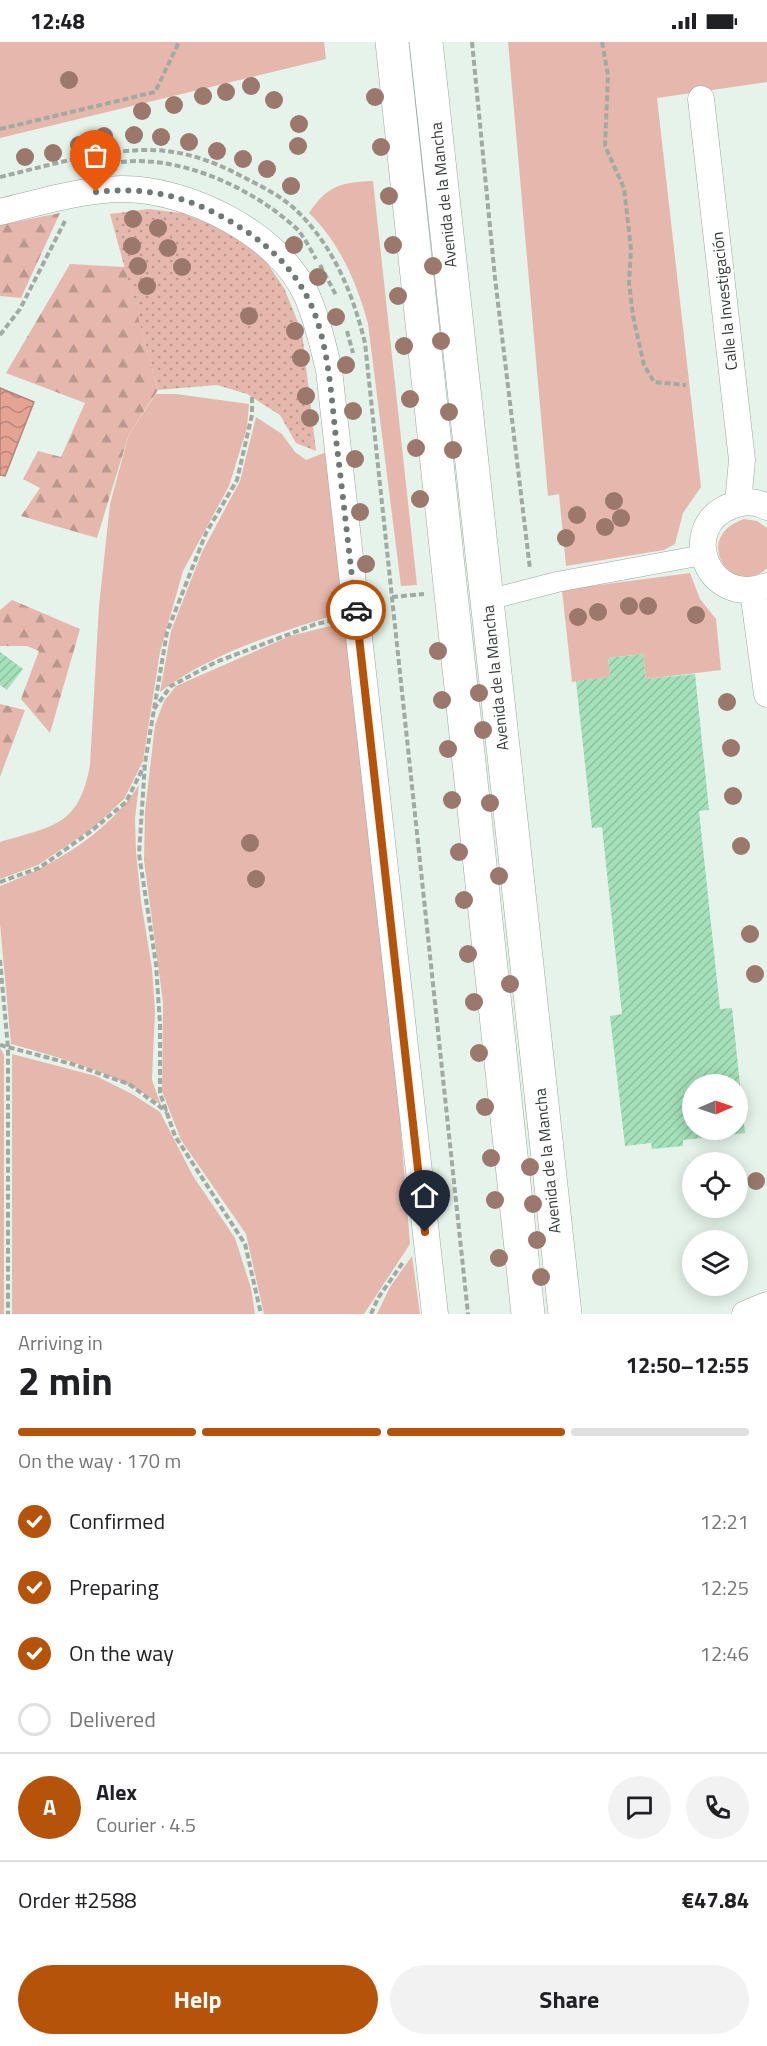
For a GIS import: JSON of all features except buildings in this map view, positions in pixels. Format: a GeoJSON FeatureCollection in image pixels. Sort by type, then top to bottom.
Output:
{"type":"FeatureCollection","features":[{"type":"Feature","properties":{"kind":"main road"},"geometry":{"type":"LineString","coordinates":[[392,42],[528,1314]]}},
{"type":"Feature","properties":{"kind":"main road","name":"Avenida de la Mancha"},"geometry":{"type":"LineString","coordinates":[[426,42],[565,1314]]}},
{"type":"Feature","properties":{"kind":"street","name":"Calle la Investigación"},"geometry":{"type":"LineString","coordinates":[[701,99],[741,460],[738,503]]}},
{"type":"Feature","properties":{"kind":"street"},"geometry":{"type":"LineString","coordinates":[[0,212],[72,194],[120,189],[179,197],[245,229],[263,243],[291,272],[306,294],[329,370],[435,1314]]}},
{"type":"Feature","properties":{"kind":"street"},"geometry":{"type":"LineString","coordinates":[[767,507],[750,502],[738,503],[725,508],[710,522],[703,542],[703,555],[716,579],[740,591],[760,588],[767,694]]}},
{"type":"Feature","properties":{"kind":"street"},"geometry":{"type":"LineString","coordinates":[[487,600],[557,582],[703,555]]}},
{"type":"Feature","properties":{"kind":"street"},"geometry":{"type":"LineString","coordinates":[[746,1314],[767,1305]]}},
{"type":"Feature","properties":{"kind":"path"},"geometry":{"type":"LineString","coordinates":[[0,129],[155,92],[179,42]]}},
{"type":"Feature","properties":{"kind":"path"},"geometry":{"type":"LineString","coordinates":[[472,42],[495,278],[530,575]]}},
{"type":"Feature","properties":{"kind":"path"},"geometry":{"type":"LineString","coordinates":[[602,42],[608,75],[605,146],[624,188],[631,249],[629,282],[633,316],[644,365],[654,382],[686,385]]}},
{"type":"Feature","properties":{"kind":"path"},"geometry":{"type":"LineString","coordinates":[[0,335],[20,309],[69,213],[72,194]]}},
{"type":"Feature","properties":{"kind":"path"},"geometry":{"type":"LineString","coordinates":[[252,397],[252,415],[237,480],[206,532],[167,632],[146,763],[139,854],[156,964],[160,1024],[160,1093],[175,1136],[245,1244],[261,1314]]}},
{"type":"Feature","properties":{"kind":"path"},"geometry":{"type":"LineString","coordinates":[[154,709],[171,686],[216,662],[316,624],[356,616]]}},
{"type":"Feature","properties":{"kind":"path"},"geometry":{"type":"LineString","coordinates":[[0,882],[39,868],[99,825],[126,802],[146,763]]}},
{"type":"Feature","properties":{"kind":"path"},"geometry":{"type":"LineString","coordinates":[[0,960],[8,1048],[8,1314]]}},
{"type":"Feature","properties":{"kind":"path"},"geometry":{"type":"LineString","coordinates":[[0,1045],[72,1064],[129,1084],[167,1113]]}},
{"type":"Feature","properties":{"kind":"path"},"geometry":{"type":"LineString","coordinates":[[371,1314],[385,1288],[425,1232]]}},
{"type":"Feature","properties":{"kind":"green space"},"geometry":{"type":"Polygon","coordinates":[[[0,42],[324,42],[326,59],[0,138],[0,42]]]}},
{"type":"Feature","properties":{"kind":"green space"},"geometry":{"type":"Polygon","coordinates":[[[508,42],[767,42],[767,82],[657,98],[701,487],[683,513],[675,544],[664,550],[566,566],[559,494],[548,496],[508,42]]]}},
{"type":"Feature","properties":{"kind":"green space"},"geometry":{"type":"Polygon","coordinates":[[[373,181],[417,585],[401,586],[368,324],[364,309],[353,279],[338,250],[309,213],[322,197],[336,187],[343,184],[373,181]]]}},
{"type":"Feature","properties":{"kind":"green space"},"geometry":{"type":"Polygon","coordinates":[[[149,209],[182,213],[220,228],[261,254],[284,288],[302,332],[316,451],[296,443],[280,415],[247,394],[217,385],[158,390],[110,214],[149,209]]]}},
{"type":"Feature","properties":{"kind":"green space"},"geometry":{"type":"Polygon","coordinates":[[[60,213],[21,298],[0,296],[0,225],[60,213]]]}},
{"type":"Feature","properties":{"kind":"green space"},"geometry":{"type":"Polygon","coordinates":[[[70,264],[125,267],[158,390],[129,434],[97,538],[21,516],[40,488],[23,479],[38,451],[61,457],[85,403],[6,373],[70,264]]]}},
{"type":"Feature","properties":{"kind":"green space"},"geometry":{"type":"Polygon","coordinates":[[[156,394],[176,394],[249,404],[247,428],[229,486],[183,571],[160,652],[143,761],[124,799],[93,828],[38,865],[0,879],[0,842],[60,821],[79,801],[85,785],[90,765],[99,606],[110,504],[129,434],[156,394]]]}},
{"type":"Feature","properties":{"kind":"green space"},"geometry":{"type":"Polygon","coordinates":[[[256,417],[282,434],[295,452],[306,460],[329,451],[345,612],[249,644],[203,665],[160,692],[171,631],[202,552],[240,481],[256,417]]]}},
{"type":"Feature","properties":{"kind":"green space"},"geometry":{"type":"Polygon","coordinates":[[[744,519],[757,521],[767,528],[767,568],[754,576],[742,577],[731,572],[722,563],[718,552],[720,539],[728,528],[744,519]]]}},
{"type":"Feature","properties":{"kind":"green space"},"geometry":{"type":"Polygon","coordinates":[[[690,573],[700,599],[716,619],[721,670],[646,679],[643,654],[608,658],[610,677],[572,682],[562,590],[690,573]]]}},
{"type":"Feature","properties":{"kind":"green space"},"geometry":{"type":"Polygon","coordinates":[[[12,600],[80,629],[50,733],[21,699],[39,651],[27,646],[0,646],[0,610],[12,600]]]}},
{"type":"Feature","properties":{"kind":"green space"},"geometry":{"type":"Polygon","coordinates":[[[346,622],[396,1071],[410,1244],[364,1314],[264,1314],[246,1234],[181,1140],[162,1091],[163,1002],[144,861],[145,811],[155,725],[164,701],[176,686],[290,636],[346,622]]]}},
{"type":"Feature","properties":{"kind":"green space"},"geometry":{"type":"Polygon","coordinates":[[[0,704],[25,710],[0,777],[0,704]]]}},
{"type":"Feature","properties":{"kind":"green space"},"geometry":{"type":"Polygon","coordinates":[[[139,785],[135,818],[136,852],[152,969],[155,1010],[152,1080],[161,1105],[108,1076],[70,1061],[11,1044],[0,924],[0,886],[59,858],[95,833],[126,803],[139,785]]]}},
{"type":"Feature","properties":{"kind":"green space"},"geometry":{"type":"Polygon","coordinates":[[[0,1048],[4,1055],[4,1314],[0,1314],[0,1048]]]}},
{"type":"Feature","properties":{"kind":"green space"},"geometry":{"type":"Polygon","coordinates":[[[12,1054],[96,1076],[132,1094],[160,1112],[193,1176],[235,1238],[251,1288],[255,1314],[12,1314],[12,1054]]]}},
{"type":"Feature","properties":{"kind":"green space"},"geometry":{"type":"Polygon","coordinates":[[[412,1256],[420,1314],[377,1314],[390,1287],[412,1256]]]}},
{"type":"Feature","properties":{"kind":"water"},"geometry":{"type":"Polygon","coordinates":[[[0,388],[34,402],[5,476],[0,475],[0,388]]]}},
{"type":"Feature","properties":{"kind":"way so far"},"geometry":{"type":"LineString","coordinates":[[96,192],[120,189],[144,190],[179,197],[200,206],[245,229],[263,243],[291,272],[306,294],[320,333],[329,370],[356,610]]}},
{"type":"Feature","properties":{"kind":"route"},"geometry":{"type":"LineString","coordinates":[[356,610],[425,1232]]}}]}
